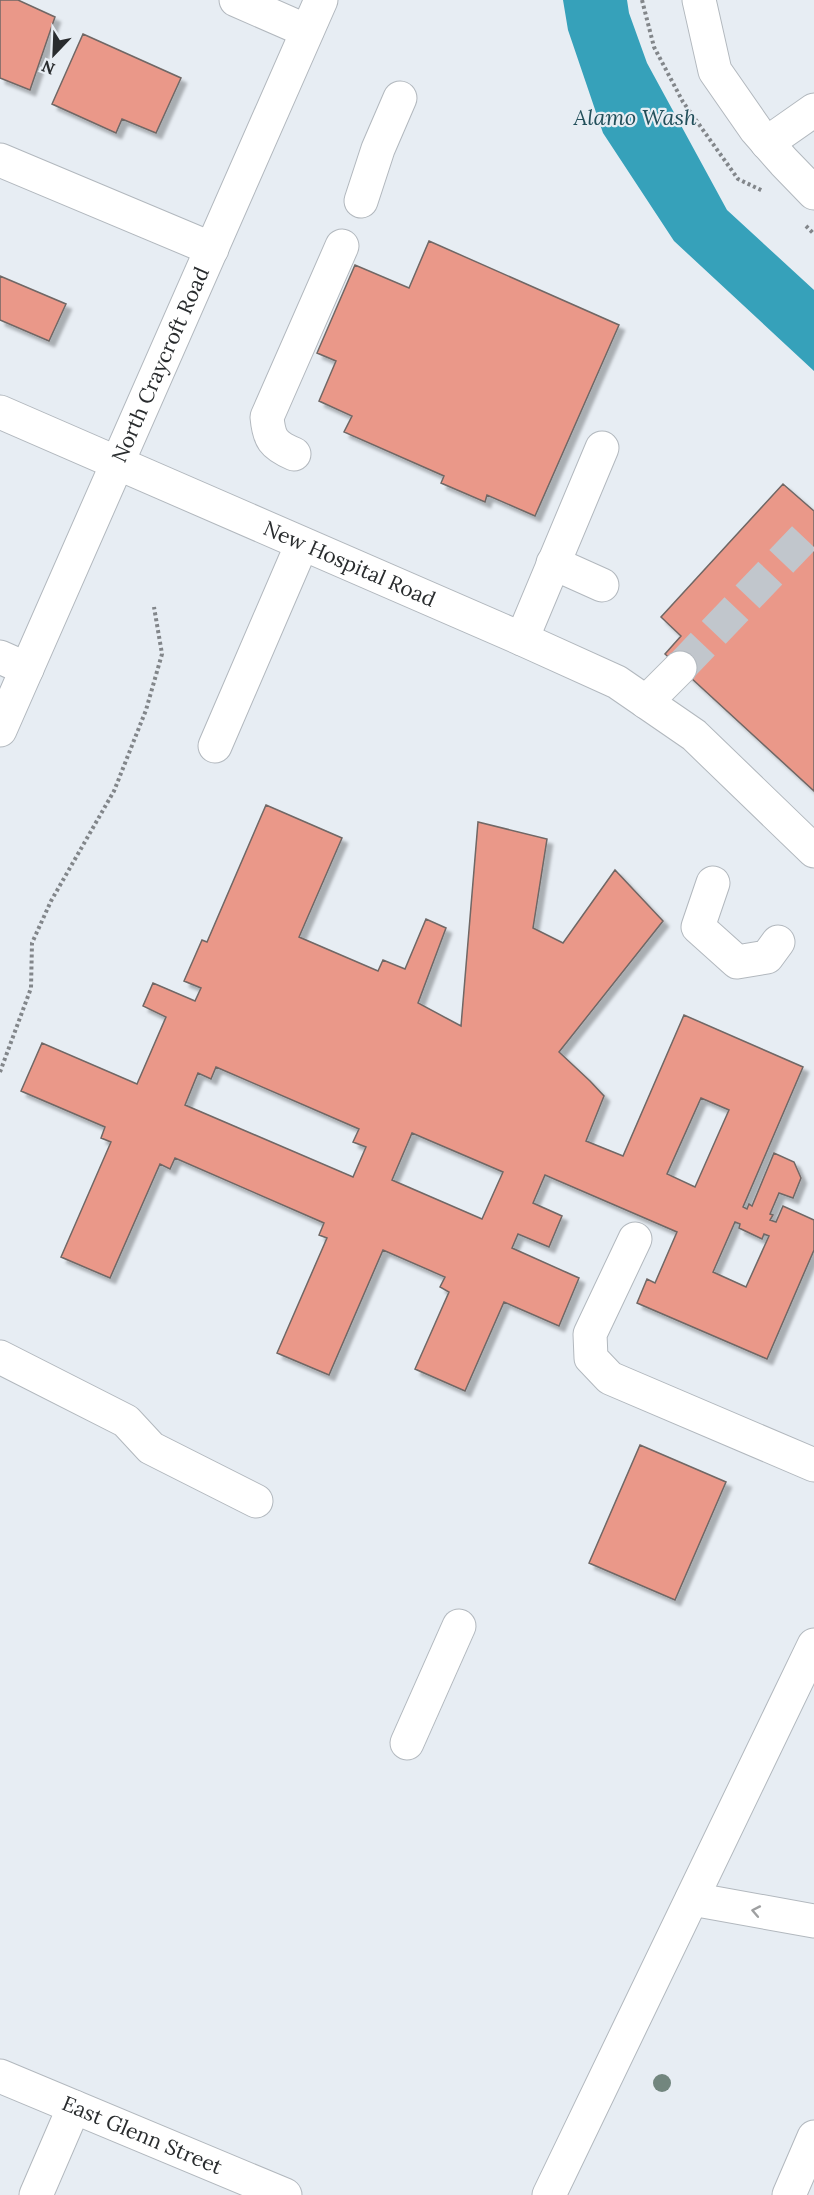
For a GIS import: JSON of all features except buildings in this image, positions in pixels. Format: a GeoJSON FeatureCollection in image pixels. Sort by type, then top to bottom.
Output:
{"type":"FeatureCollection","features":[{"type":"Feature","properties":{"kind":"street"},"geometry":{"type":"LineString","coordinates":[[236,0],[307,31]]}},
{"type":"Feature","properties":{"kind":"street","name":"North Craycroft Road"},"geometry":{"type":"LineString","coordinates":[[0,730],[13,663],[118,463],[321,0]]}},
{"type":"Feature","properties":{"kind":"street"},"geometry":{"type":"LineString","coordinates":[[699,0],[715,71],[767,143],[814,193]]}},
{"type":"Feature","properties":{"kind":"street"},"geometry":{"type":"LineString","coordinates":[[362,201],[378,149],[400,98]]}},
{"type":"Feature","properties":{"kind":"street"},"geometry":{"type":"LineString","coordinates":[[767,143],[814,110]]}},
{"type":"Feature","properties":{"kind":"street"},"geometry":{"type":"LineString","coordinates":[[0,159],[212,249]]}},
{"type":"Feature","properties":{"kind":"street"},"geometry":{"type":"LineString","coordinates":[[294,454],[281,448],[269,436],[267,417],[342,246]]}},
{"type":"Feature","properties":{"kind":"street","name":"New Hospital Road"},"geometry":{"type":"LineString","coordinates":[[0,412],[617,682],[694,735],[814,851]]}},
{"type":"Feature","properties":{"kind":"street"},"geometry":{"type":"LineString","coordinates":[[522,639],[602,448]]}},
{"type":"Feature","properties":{"kind":"street"},"geometry":{"type":"LineString","coordinates":[[215,746],[302,544]]}},
{"type":"Feature","properties":{"kind":"street"},"geometry":{"type":"LineString","coordinates":[[553,563],[602,585]]}},
{"type":"Feature","properties":{"kind":"street"},"geometry":{"type":"LineString","coordinates":[[646,702],[680,668]]}},
{"type":"Feature","properties":{"kind":"street"},"geometry":{"type":"LineString","coordinates":[[713,883],[699,927],[737,962],[767,957],[778,942]]}},
{"type":"Feature","properties":{"kind":"street"},"geometry":{"type":"LineString","coordinates":[[635,1239],[590,1334],[591,1358],[610,1378],[814,1465]]}},
{"type":"Feature","properties":{"kind":"street"},"geometry":{"type":"LineString","coordinates":[[0,1357],[126,1421],[151,1448],[256,1501]]}},
{"type":"Feature","properties":{"kind":"street"},"geometry":{"type":"LineString","coordinates":[[407,1743],[459,1626]]}},
{"type":"Feature","properties":{"kind":"street"},"geometry":{"type":"LineString","coordinates":[[549,2195],[814,1646]]}},
{"type":"Feature","properties":{"kind":"street"},"geometry":{"type":"LineString","coordinates":[[692,1899],[814,1921]]}},
{"type":"Feature","properties":{"kind":"street","name":"East Glenn Street"},"geometry":{"type":"LineString","coordinates":[[0,2076],[285,2195]]}},
{"type":"Feature","properties":{"kind":"street"},"geometry":{"type":"LineString","coordinates":[[36,2195],[74,2107]]}},
{"type":"Feature","properties":{"kind":"street"},"geometry":{"type":"LineString","coordinates":[[789,2195],[814,2137]]}},
{"type":"Feature","properties":{"kind":"path"},"geometry":{"type":"LineString","coordinates":[[0,1072],[31,988],[32,943],[51,901],[114,791],[146,710],[162,654],[154,607]]}},
{"type":"Feature","properties":{"kind":"water","name":"Alamo Wash"},"geometry":{"type":"Polygon","coordinates":[[[563,0],[627,0],[629,13],[647,63],[727,210],[814,290],[814,371],[674,241],[603,133],[568,30],[563,0]]]}},
{"type":"Feature","properties":{"kind":"tunnel"},"geometry":{"type":"LineString","coordinates":[[680,668],[814,527]]}}]}
